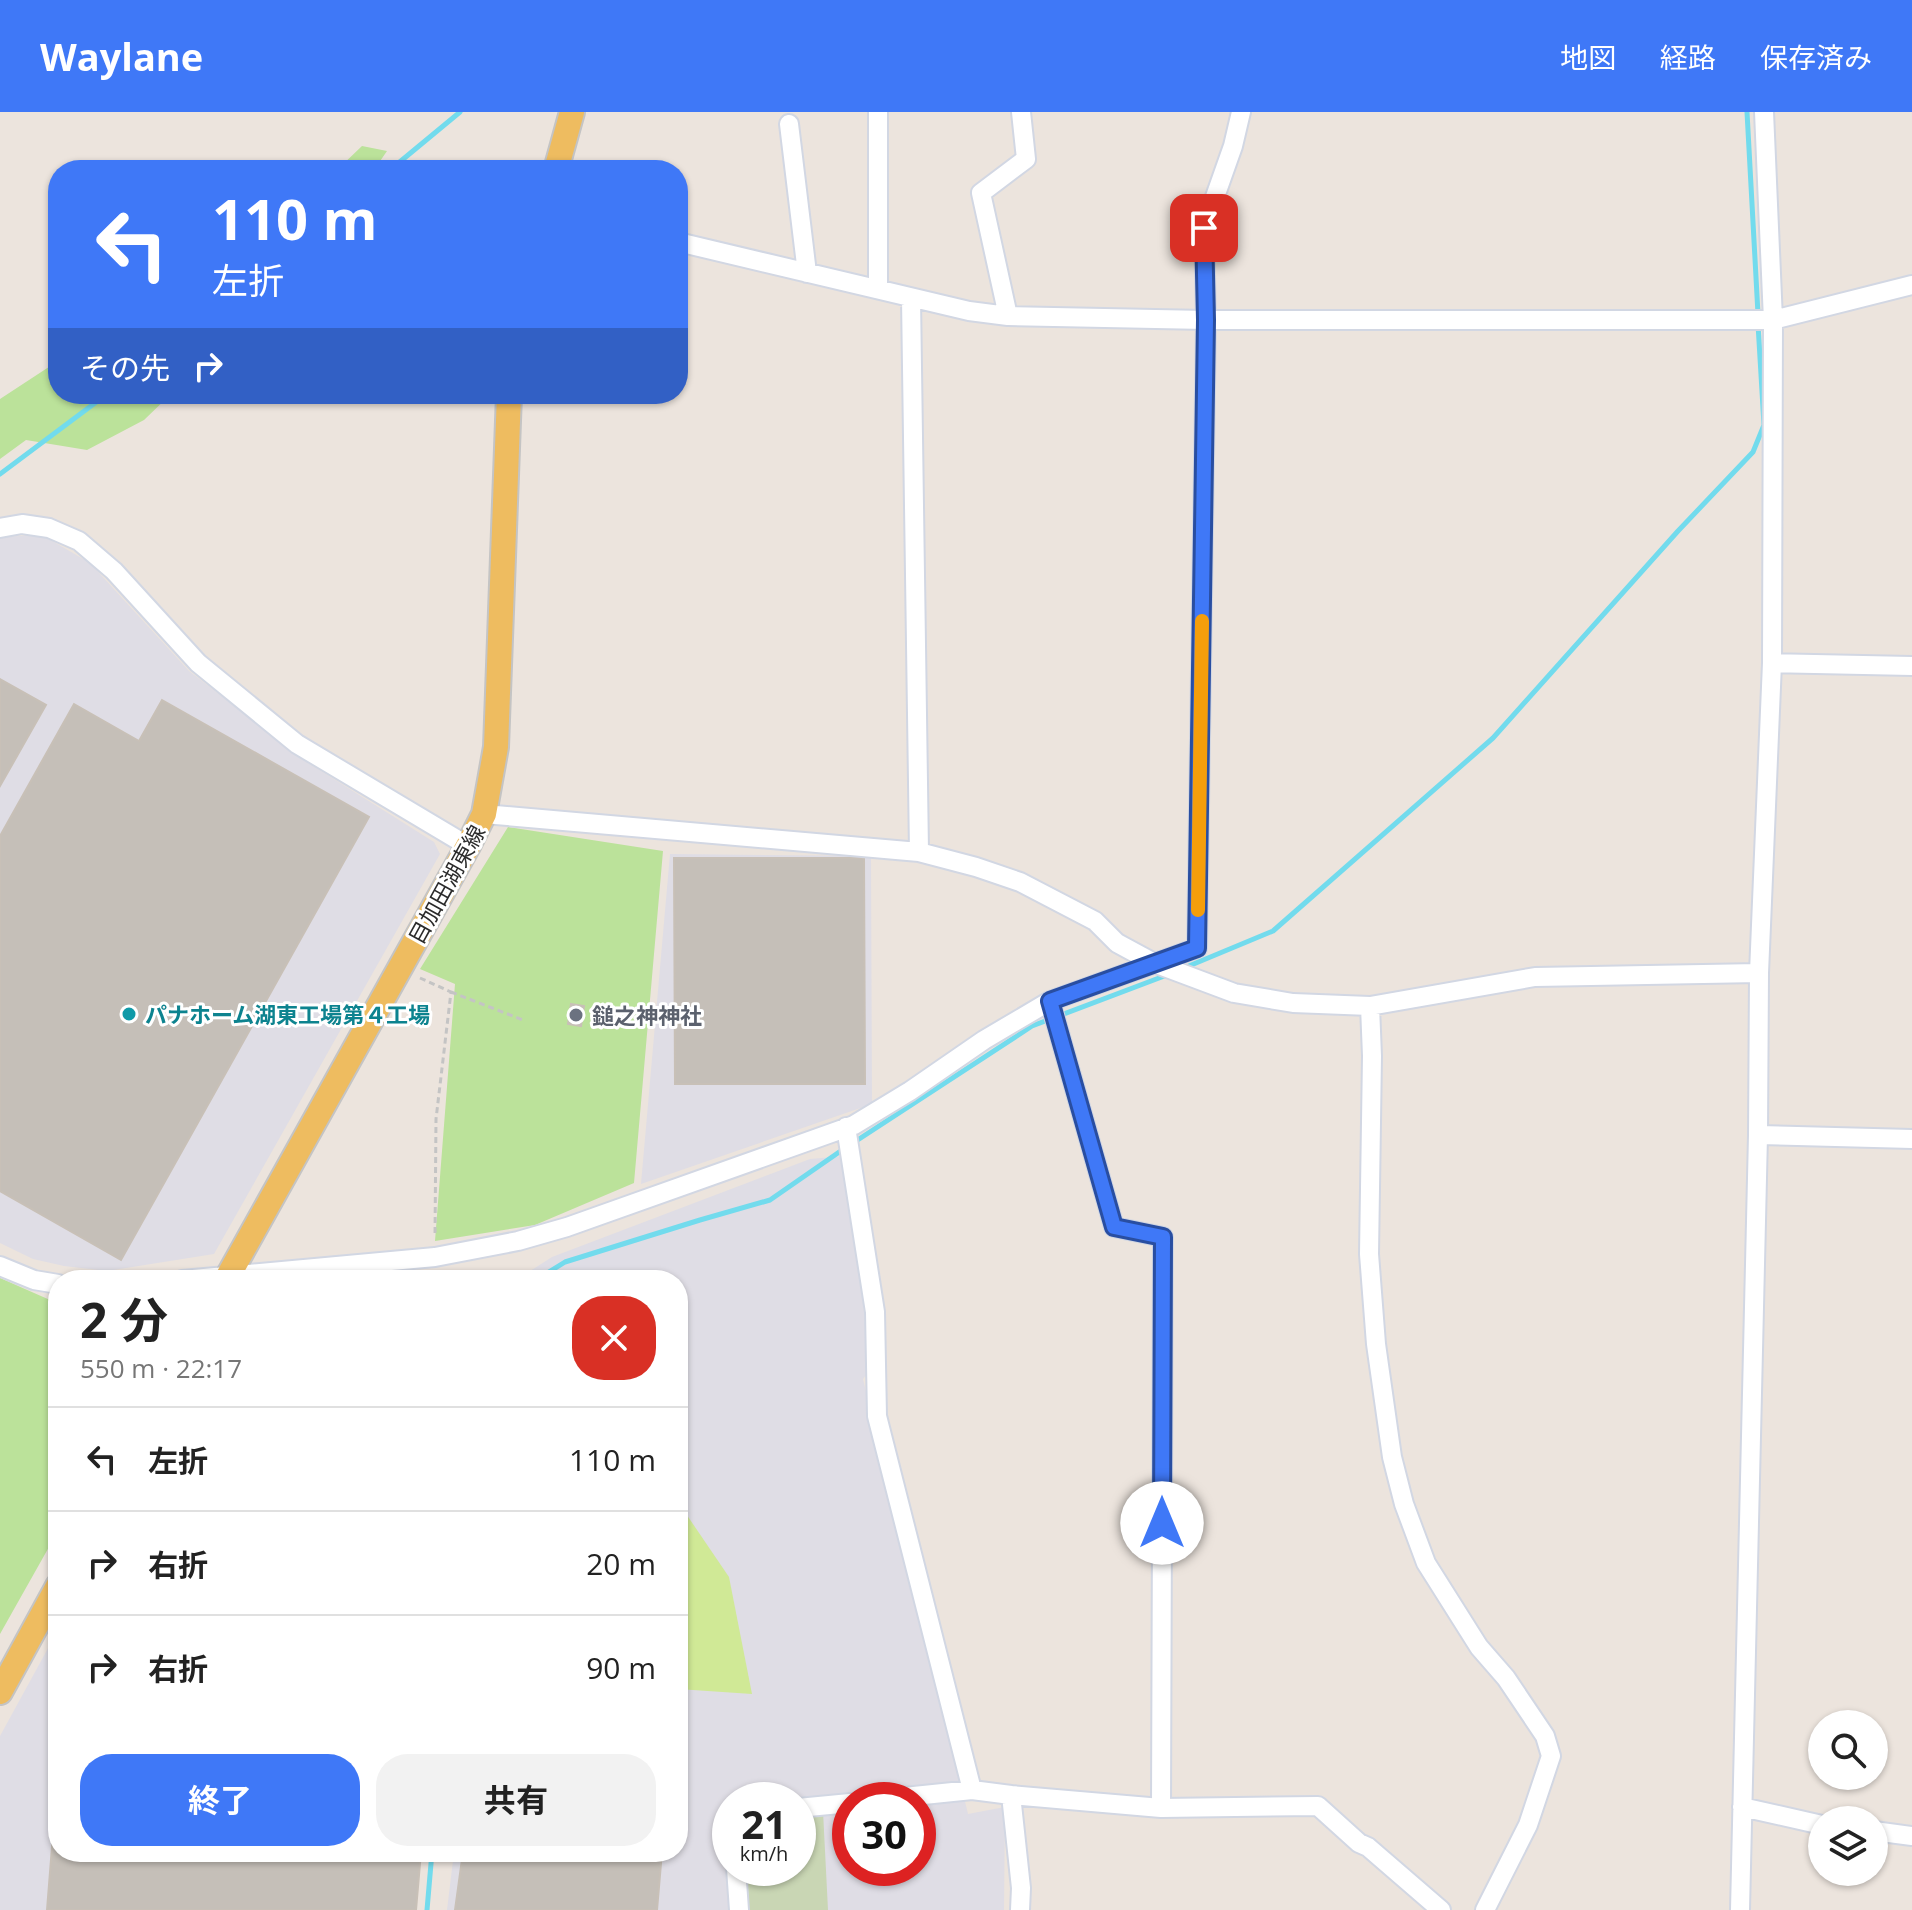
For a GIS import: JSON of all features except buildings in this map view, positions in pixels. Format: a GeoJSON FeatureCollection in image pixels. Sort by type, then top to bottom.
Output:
{"type":"FeatureCollection","features":[{"type":"Feature","properties":{"kind":"main road"},"geometry":{"type":"LineString","coordinates":[[559,160],[572,112]]}},
{"type":"Feature","properties":{"kind":"main road","name":"目加田湖東線"},"geometry":{"type":"LineString","coordinates":[[231,1270],[484,814],[496,747],[509,404]]}},
{"type":"Feature","properties":{"kind":"main road"},"geometry":{"type":"LineString","coordinates":[[0,1692],[48,1604]]}},
{"type":"Feature","properties":{"kind":"street"},"geometry":{"type":"LineString","coordinates":[[878,112],[878,289]]}},
{"type":"Feature","properties":{"kind":"street"},"geometry":{"type":"LineString","coordinates":[[1008,316],[981,193],[1026,159],[1021,112]]}},
{"type":"Feature","properties":{"kind":"street"},"geometry":{"type":"LineString","coordinates":[[306,1270],[435,1257],[518,1241],[567,1227],[854,1125],[1050,1001],[1197,948],[1206,320],[1204,228],[1233,146],[1241,112]]}},
{"type":"Feature","properties":{"kind":"street"},"geometry":{"type":"LineString","coordinates":[[1740,1910],[1759,973],[1772,663],[1773,320],[1764,112]]}},
{"type":"Feature","properties":{"kind":"street"},"geometry":{"type":"LineString","coordinates":[[789,124],[807,273]]}},
{"type":"Feature","properties":{"kind":"street"},"geometry":{"type":"LineString","coordinates":[[688,244],[969,311],[1008,316],[1206,320],[1773,320],[1912,285]]}},
{"type":"Feature","properties":{"kind":"street"},"geometry":{"type":"LineString","coordinates":[[911,298],[919,852]]}},
{"type":"Feature","properties":{"kind":"street"},"geometry":{"type":"LineString","coordinates":[[0,528],[22,524],[49,528],[79,541],[114,571],[198,663],[297,744],[468,846]]}},
{"type":"Feature","properties":{"kind":"street"},"geometry":{"type":"LineString","coordinates":[[1772,663],[1912,666]]}},
{"type":"Feature","properties":{"kind":"street"},"geometry":{"type":"LineString","coordinates":[[484,814],[919,852],[1020,882],[1095,921],[1117,943],[1154,963],[1234,993],[1293,1003],[1370,1006],[1535,977],[1759,973]]}},
{"type":"Feature","properties":{"kind":"street"},"geometry":{"type":"LineString","coordinates":[[1050,1001],[1114,1227],[1163,1237],[1161,1808]]}},
{"type":"Feature","properties":{"kind":"street"},"geometry":{"type":"LineString","coordinates":[[1370,1006],[1369,1254],[1376,1344],[1392,1457],[1404,1504],[1426,1563],[1479,1647],[1506,1678],[1545,1736],[1551,1756],[1528,1825],[1485,1910]]}},
{"type":"Feature","properties":{"kind":"street"},"geometry":{"type":"LineString","coordinates":[[846,1127],[875,1312],[877,1416],[972,1790]]}},
{"type":"Feature","properties":{"kind":"street"},"geometry":{"type":"LineString","coordinates":[[1758,1135],[1912,1139]]}},
{"type":"Feature","properties":{"kind":"street"},"geometry":{"type":"LineString","coordinates":[[0,1266],[48,1282]]}},
{"type":"Feature","properties":{"kind":"street"},"geometry":{"type":"LineString","coordinates":[[936,1794],[972,1790],[1161,1808],[1318,1806],[1441,1910]]}},
{"type":"Feature","properties":{"kind":"street"},"geometry":{"type":"LineString","coordinates":[[1011,1795],[1021,1888],[1020,1910]]}},
{"type":"Feature","properties":{"kind":"street"},"geometry":{"type":"LineString","coordinates":[[1742,1807],[1808,1822]]}},
{"type":"Feature","properties":{"kind":"street"},"geometry":{"type":"LineString","coordinates":[[1888,1833],[1912,1836]]}},
{"type":"Feature","properties":{"kind":"street"},"geometry":{"type":"LineString","coordinates":[[737,1886],[739,1910]]}},
{"type":"Feature","properties":{"kind":"path"},"geometry":{"type":"LineString","coordinates":[[400,969],[523,1020]]}},
{"type":"Feature","properties":{"kind":"path"},"geometry":{"type":"LineString","coordinates":[[435,1257],[436,1119],[451,992]]}},
{"type":"Feature","properties":{"kind":"shaded area","name":"パナホーム湖東工場第４工場"},"geometry":{"type":"Polygon","coordinates":[[[42,535],[90,563],[189,671],[305,761],[434,842],[440,854],[214,1254],[98,1270],[33,1259],[0,1243],[0,537],[42,535]]]}},
{"type":"Feature","properties":{"kind":"shaded area"},"geometry":{"type":"Polygon","coordinates":[[[670,854],[871,856],[872,1104],[641,1184],[670,854]]]}},
{"type":"Feature","properties":{"kind":"shaded area"},"geometry":{"type":"Polygon","coordinates":[[[845,1156],[871,1369],[863,1379],[968,1814],[1005,1807],[1004,1910],[447,1910],[453,1862],[688,1862],[688,1270],[532,1270],[552,1257],[810,1159],[845,1156]]]}},
{"type":"Feature","properties":{"kind":"shaded area"},"geometry":{"type":"Polygon","coordinates":[[[48,1648],[48,1862],[119,1862],[413,1910],[0,1910],[0,1736],[48,1648]]]}},
{"type":"Feature","properties":{"kind":"green space"},"geometry":{"type":"Polygon","coordinates":[[[362,146],[387,151],[381,160],[347,160],[362,146]]]}},
{"type":"Feature","properties":{"kind":"green space"},"geometry":{"type":"Polygon","coordinates":[[[48,368],[48,404],[161,404],[144,420],[87,450],[26,440],[0,459],[0,399],[48,368]]]}},
{"type":"Feature","properties":{"kind":"green space"},"geometry":{"type":"Polygon","coordinates":[[[508,827],[663,851],[634,1183],[535,1225],[435,1241],[455,984],[420,969],[508,827]]]}},
{"type":"Feature","properties":{"kind":"green space"},"geometry":{"type":"Polygon","coordinates":[[[0,1278],[48,1299],[48,1549],[0,1634],[0,1278]]]}},
{"type":"Feature","properties":{"kind":"green space"},"geometry":{"type":"Polygon","coordinates":[[[688,1517],[729,1577],[752,1694],[688,1690],[688,1517]]]}},
{"type":"Feature","properties":{"kind":"green space"},"geometry":{"type":"Polygon","coordinates":[[[816,1811],[823,1811],[828,1910],[743,1910],[741,1886],[816,1886],[816,1811]]]}},
{"type":"Feature","properties":{"kind":"waterway"},"geometry":{"type":"LineString","coordinates":[[402,160],[460,112]]}},
{"type":"Feature","properties":{"kind":"waterway"},"geometry":{"type":"LineString","coordinates":[[1747,112],[1758,314]]}},
{"type":"Feature","properties":{"kind":"waterway"},"geometry":{"type":"LineString","coordinates":[[1184,968],[1273,931],[1493,738],[1753,452],[1764,425],[1758,324]]}},
{"type":"Feature","properties":{"kind":"waterway"},"geometry":{"type":"LineString","coordinates":[[0,474],[94,404]]}},
{"type":"Feature","properties":{"kind":"waterway"},"geometry":{"type":"LineString","coordinates":[[853,1143],[1032,1026],[1167,975]]}},
{"type":"Feature","properties":{"kind":"waterway"},"geometry":{"type":"LineString","coordinates":[[552,1270],[565,1262],[770,1200],[845,1148]]}},
{"type":"Feature","properties":{"kind":"waterway"},"geometry":{"type":"LineString","coordinates":[[427,1910],[431,1862]]}},
{"type":"Feature","properties":{"kind":"slow traffic"},"geometry":{"type":"LineString","coordinates":[[1198,910],[1202,621]]}},
{"type":"Feature","properties":{"kind":"place","name":"パナホーム湖東工場第４工場"},"geometry":{"type":"Point","coordinates":[129,1014]}},
{"type":"Feature","properties":{"kind":"place","name":"鎚之神神社"},"geometry":{"type":"Point","coordinates":[576,1015]}},
{"type":"Feature","properties":{"kind":"route"},"geometry":{"type":"LineString","coordinates":[[1162,1523],[1163,1237],[1114,1227],[1050,1001],[1197,948],[1206,320],[1204,228]]}}]}
